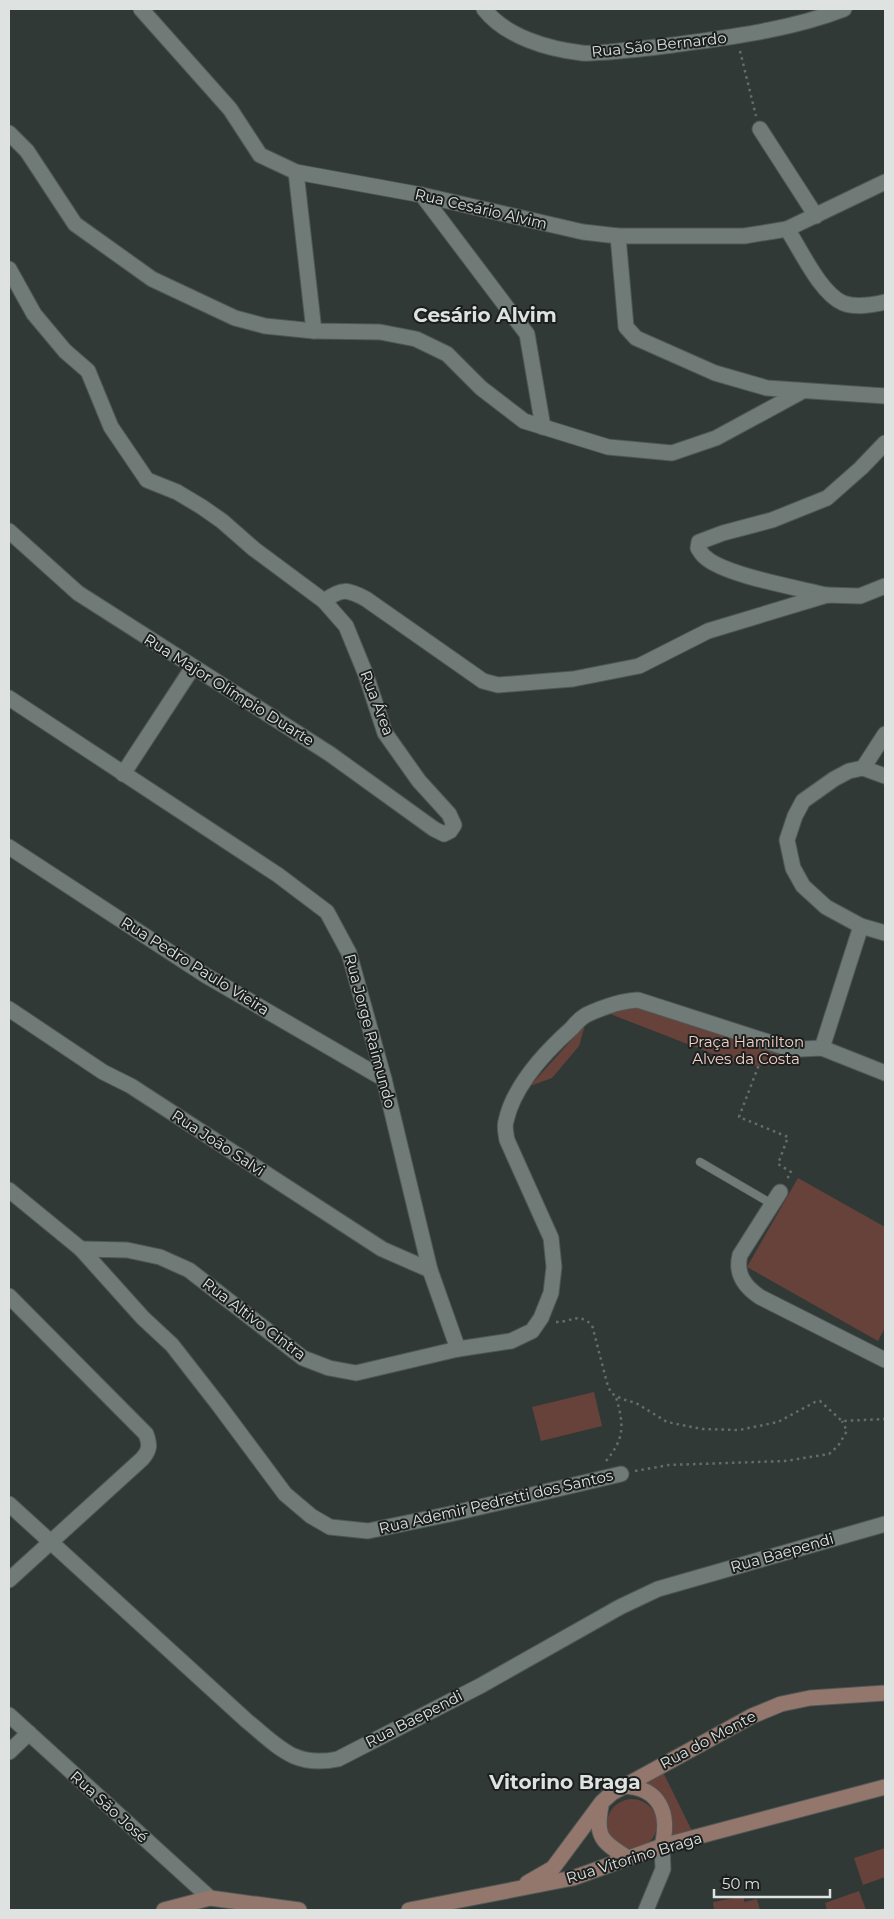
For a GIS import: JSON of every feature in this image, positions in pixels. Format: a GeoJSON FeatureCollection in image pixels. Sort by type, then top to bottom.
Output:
{"type":"FeatureCollection","features":[{"type":"Feature","properties":{"kind":"main road","name":"Rua do Monte"},"geometry":{"type":"LineString","coordinates":[[517,1889],[553,1868],[602,1802],[624,1786],[752,1716],[781,1704],[810,1698],[885,1693]]}},
{"type":"Feature","properties":{"kind":"main road"},"geometry":{"type":"LineString","coordinates":[[624,1786],[636,1786],[648,1792],[657,1800],[663,1812],[665,1824],[662,1846]]}},
{"type":"Feature","properties":{"kind":"main road","name":"Rua Vitorino Braga"},"geometry":{"type":"LineString","coordinates":[[409,1910],[573,1878],[662,1846],[885,1787]]}},
{"type":"Feature","properties":{"kind":"main road"},"geometry":{"type":"LineString","coordinates":[[602,1802],[598,1822],[600,1834],[612,1849],[628,1858]]}},
{"type":"Feature","properties":{"kind":"main road"},"geometry":{"type":"LineString","coordinates":[[164,1910],[210,1898],[299,1910]]}},
{"type":"Feature","properties":{"kind":"street","name":"Rua Cesário Alvim"},"geometry":{"type":"LineString","coordinates":[[141,9],[230,109],[260,156],[296,172],[422,196],[583,232],[618,236],[744,236],[788,229],[885,182]]}},
{"type":"Feature","properties":{"kind":"street","name":"Rua São Bernardo"},"geometry":{"type":"LineString","coordinates":[[484,9],[489,15],[511,30],[535,42],[558,49],[584,53],[642,50],[737,36],[828,15],[844,9]]}},
{"type":"Feature","properties":{"kind":"street"},"geometry":{"type":"LineString","coordinates":[[760,129],[816,216]]}},
{"type":"Feature","properties":{"kind":"street"},"geometry":{"type":"LineString","coordinates":[[9,133],[27,151],[76,224],[152,279],[235,318],[265,326],[314,331],[380,332],[416,339],[447,354],[481,388],[524,421],[608,447],[672,453],[716,438],[801,392]]}},
{"type":"Feature","properties":{"kind":"street"},"geometry":{"type":"LineString","coordinates":[[296,172],[314,331]]}},
{"type":"Feature","properties":{"kind":"street"},"geometry":{"type":"LineString","coordinates":[[422,196],[527,334],[543,427]]}},
{"type":"Feature","properties":{"kind":"street"},"geometry":{"type":"LineString","coordinates":[[788,229],[832,297],[844,303],[857,306],[885,302]]}},
{"type":"Feature","properties":{"kind":"street"},"geometry":{"type":"LineString","coordinates":[[618,236],[626,327],[636,338],[715,373],[768,388],[801,392],[885,396]]}},
{"type":"Feature","properties":{"kind":"street","name":"Rua Área"},"geometry":{"type":"LineString","coordinates":[[9,269],[34,314],[65,351],[88,371],[111,427],[147,480],[177,492],[202,507],[254,549],[324,601],[346,626],[366,675],[385,733],[420,781],[449,814],[454,825]]}},
{"type":"Feature","properties":{"kind":"street"},"geometry":{"type":"LineString","coordinates":[[885,443],[861,468],[827,498],[772,520],[699,542],[698,548],[706,558],[724,568],[828,595],[860,596],[885,586]]}},
{"type":"Feature","properties":{"kind":"street","name":"Rua Major Olímpio Duarte"},"geometry":{"type":"LineString","coordinates":[[9,531],[78,593],[330,754],[434,829],[444,834],[450,831],[454,825]]}},
{"type":"Feature","properties":{"kind":"street"},"geometry":{"type":"LineString","coordinates":[[324,601],[337,592],[351,591],[366,598],[483,681],[498,685],[573,679],[639,666],[708,631],[828,595]]}},
{"type":"Feature","properties":{"kind":"street"},"geometry":{"type":"LineString","coordinates":[[123,774],[193,667]]}},
{"type":"Feature","properties":{"kind":"street","name":"Rua Jorge Raimundo"},"geometry":{"type":"LineString","coordinates":[[9,698],[278,875],[327,912],[349,953],[384,1079],[430,1270],[458,1349]]}},
{"type":"Feature","properties":{"kind":"street"},"geometry":{"type":"LineString","coordinates":[[863,768],[885,734]]}},
{"type":"Feature","properties":{"kind":"street"},"geometry":{"type":"LineString","coordinates":[[885,776],[863,768],[849,771],[834,779],[803,801],[794,816],[787,840],[793,868],[803,886],[826,907],[861,926],[885,933]]}},
{"type":"Feature","properties":{"kind":"street","name":"Rua Pedro Paulo Vieira"},"geometry":{"type":"LineString","coordinates":[[9,847],[205,975],[384,1079]]}},
{"type":"Feature","properties":{"kind":"street"},"geometry":{"type":"LineString","coordinates":[[822,1048],[861,926]]}},
{"type":"Feature","properties":{"kind":"street"},"geometry":{"type":"LineString","coordinates":[[541,1318],[551,1293],[554,1267],[551,1238],[507,1140],[505,1124],[509,1110],[520,1089],[538,1064],[558,1040],[585,1016],[620,1001],[638,1000],[784,1047],[800,1050],[822,1048],[885,1073]]}},
{"type":"Feature","properties":{"kind":"street","name":"Rua João Salvi"},"geometry":{"type":"LineString","coordinates":[[9,1009],[103,1072],[130,1086],[382,1249],[430,1270]]}},
{"type":"Feature","properties":{"kind":"street","name":"Rua Ademir Pedretti dos Santos"},"geometry":{"type":"LineString","coordinates":[[9,1190],[81,1249],[143,1318],[172,1346],[285,1494],[311,1516],[330,1527],[368,1532],[621,1474]]}},
{"type":"Feature","properties":{"kind":"street"},"geometry":{"type":"LineString","coordinates":[[776,1198],[740,1255],[738,1262],[739,1270],[745,1285],[760,1297],[885,1360]]}},
{"type":"Feature","properties":{"kind":"street","name":"Rua Altivo Cintra"},"geometry":{"type":"LineString","coordinates":[[81,1249],[127,1250],[160,1257],[189,1270],[303,1358],[329,1368],[356,1373],[458,1349],[511,1341],[532,1331],[541,1318]]}},
{"type":"Feature","properties":{"kind":"street"},"geometry":{"type":"LineString","coordinates":[[9,1296],[146,1434],[150,1443],[148,1452],[142,1459],[9,1580]]}},
{"type":"Feature","properties":{"kind":"street","name":"Rua Baependi"},"geometry":{"type":"LineString","coordinates":[[9,1504],[247,1721],[288,1754],[307,1761],[323,1762],[338,1758],[471,1690],[620,1607],[658,1589],[885,1524]]}},
{"type":"Feature","properties":{"kind":"street","name":"Rua São José"},"geometry":{"type":"LineString","coordinates":[[9,1715],[210,1898]]}},
{"type":"Feature","properties":{"kind":"street"},"geometry":{"type":"LineString","coordinates":[[9,1752],[29,1733]]}},
{"type":"Feature","properties":{"kind":"street"},"geometry":{"type":"LineString","coordinates":[[646,1910],[663,1869],[662,1846]]}},
{"type":"Feature","properties":{"kind":"lane"},"geometry":{"type":"LineString","coordinates":[[700,1162],[776,1198]]}},
{"type":"Feature","properties":{"kind":"path"},"geometry":{"type":"LineString","coordinates":[[737,36],[760,129]]}},
{"type":"Feature","properties":{"kind":"path"},"geometry":{"type":"LineString","coordinates":[[768,1042],[739,1117],[788,1137],[778,1164],[791,1172],[776,1198]]}},
{"type":"Feature","properties":{"kind":"path"},"geometry":{"type":"LineString","coordinates":[[541,1318],[546,1321],[557,1322],[565,1322],[576,1318],[585,1319],[592,1325],[611,1393],[636,1403],[667,1422],[712,1430],[739,1430],[778,1422],[820,1401],[842,1421],[847,1431],[838,1446],[829,1454],[785,1461],[669,1465],[621,1474]]}},
{"type":"Feature","properties":{"kind":"path"},"geometry":{"type":"LineString","coordinates":[[605,1463],[614,1451],[622,1434],[622,1420],[616,1396]]}},
{"type":"Feature","properties":{"kind":"path"},"geometry":{"type":"LineString","coordinates":[[842,1421],[885,1419]]}},
{"type":"Feature","properties":{"kind":"green space","name":"Praça Hamilton Alves da Costa"},"geometry":{"type":"Polygon","coordinates":[[[620,1001],[811,1050],[781,1065],[744,1066],[600,1010],[620,1001]]]}},
{"type":"Feature","properties":{"kind":"green space"},"geometry":{"type":"Polygon","coordinates":[[[585,1025],[579,1046],[552,1078],[530,1086],[585,1025]]]}},
{"type":"Feature","properties":{"kind":"green space"},"geometry":{"type":"Polygon","coordinates":[[[798,1178],[885,1227],[885,1328],[878,1341],[747,1267],[798,1178]]]}},
{"type":"Feature","properties":{"kind":"green space"},"geometry":{"type":"Polygon","coordinates":[[[594,1392],[602,1426],[541,1441],[532,1407],[594,1392]]]}},
{"type":"Feature","properties":{"kind":"green space"},"geometry":{"type":"Polygon","coordinates":[[[661,1768],[694,1835],[664,1843],[668,1825],[640,1785],[661,1768]]]}},
{"type":"Feature","properties":{"kind":"green space"},"geometry":{"type":"Polygon","coordinates":[[[632,1799],[642,1801],[650,1806],[655,1814],[657,1824],[655,1834],[650,1842],[642,1847],[632,1849],[622,1847],[614,1842],[609,1834],[607,1824],[609,1814],[614,1806],[622,1801],[632,1799]]]}},
{"type":"Feature","properties":{"kind":"green space"},"geometry":{"type":"Polygon","coordinates":[[[885,1848],[885,1877],[863,1885],[854,1858],[885,1848]]]}},
{"type":"Feature","properties":{"kind":"green space"},"geometry":{"type":"Polygon","coordinates":[[[859,1891],[866,1910],[827,1910],[825,1903],[859,1891]]]}},
{"type":"Feature","properties":{"kind":"green space"},"geometry":{"type":"Polygon","coordinates":[[[744,1896],[744,1902],[757,1899],[760,1910],[714,1910],[713,1902],[744,1896]]]}},
{"type":"Feature","properties":{"kind":"district","name":"Cesário Alvim"},"geometry":{"type":"Point","coordinates":[485,315]}},
{"type":"Feature","properties":{"kind":"district","name":"Vitorino Braga"},"geometry":{"type":"Point","coordinates":[565,1782]}}]}
